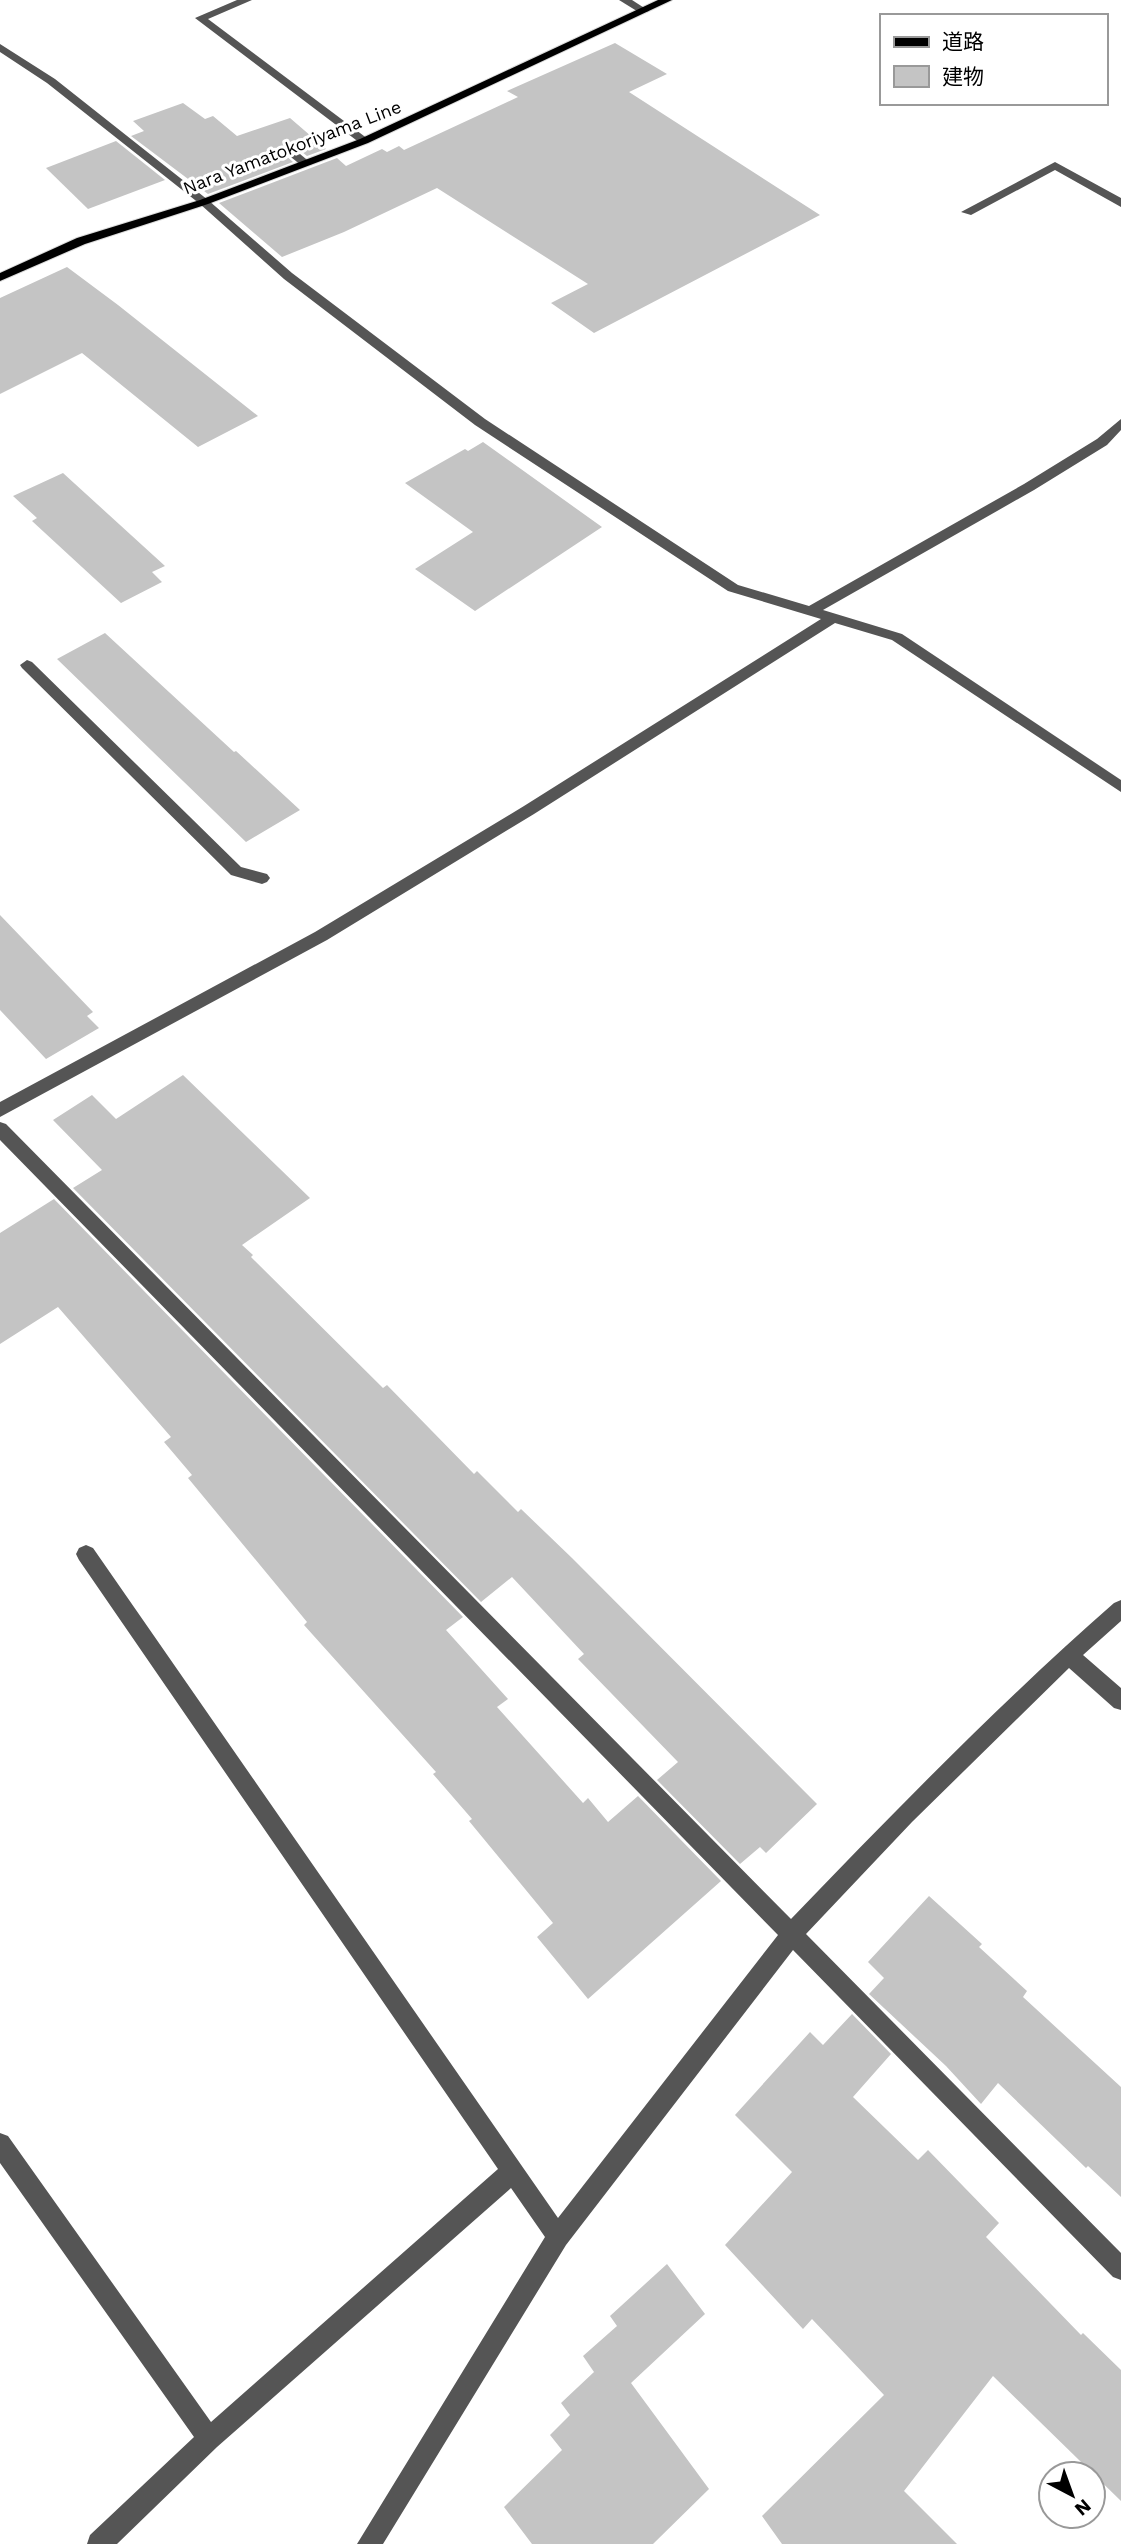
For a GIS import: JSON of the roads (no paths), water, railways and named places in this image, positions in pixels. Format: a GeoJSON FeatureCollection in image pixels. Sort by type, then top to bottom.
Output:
{"type":"FeatureCollection","features":[{"type":"Feature","properties":{"kind":"main road","name":"Nara Yamatokoriyama Line"},"geometry":{"type":"LineString","coordinates":[[0,277],[81,241],[204,202],[364,141],[667,0]]}},
{"type":"Feature","properties":{"kind":"street"},"geometry":{"type":"LineString","coordinates":[[247,0],[200,18],[364,141]]}},
{"type":"Feature","properties":{"kind":"street"},"geometry":{"type":"LineString","coordinates":[[624,0],[645,11]]}},
{"type":"Feature","properties":{"kind":"street"},"geometry":{"type":"LineString","coordinates":[[0,47],[51,81],[204,202],[288,275],[480,422],[733,588],[897,637],[1121,787]]}},
{"type":"Feature","properties":{"kind":"street"},"geometry":{"type":"LineString","coordinates":[[290,151],[306,164]]}},
{"type":"Feature","properties":{"kind":"street"},"geometry":{"type":"LineString","coordinates":[[967,212],[1055,165],[1121,203]]}},
{"type":"Feature","properties":{"kind":"street"},"geometry":{"type":"LineString","coordinates":[[811,610],[1030,487],[1102,442],[1121,423]]}},
{"type":"Feature","properties":{"kind":"street"},"geometry":{"type":"LineString","coordinates":[[0,1110],[321,936],[529,810],[835,617]]}},
{"type":"Feature","properties":{"kind":"street"},"geometry":{"type":"LineString","coordinates":[[27,665],[236,871],[262,878]]}},
{"type":"Feature","properties":{"kind":"street"},"geometry":{"type":"LineString","coordinates":[[0,1129],[1121,2269]]}},
{"type":"Feature","properties":{"kind":"street"},"geometry":{"type":"LineString","coordinates":[[86,1554],[558,2237]]}},
{"type":"Feature","properties":{"kind":"street"},"geometry":{"type":"LineString","coordinates":[[369,2544],[558,2237],[793,1933],[905,1815],[1069,1655],[1121,1609]]}},
{"type":"Feature","properties":{"kind":"street"},"geometry":{"type":"LineString","coordinates":[[1069,1655],[1121,1701]]}},
{"type":"Feature","properties":{"kind":"street"},"geometry":{"type":"LineString","coordinates":[[0,2144],[208,2439]]}},
{"type":"Feature","properties":{"kind":"street"},"geometry":{"type":"LineString","coordinates":[[99,2544],[208,2439],[512,2172]]}}]}
